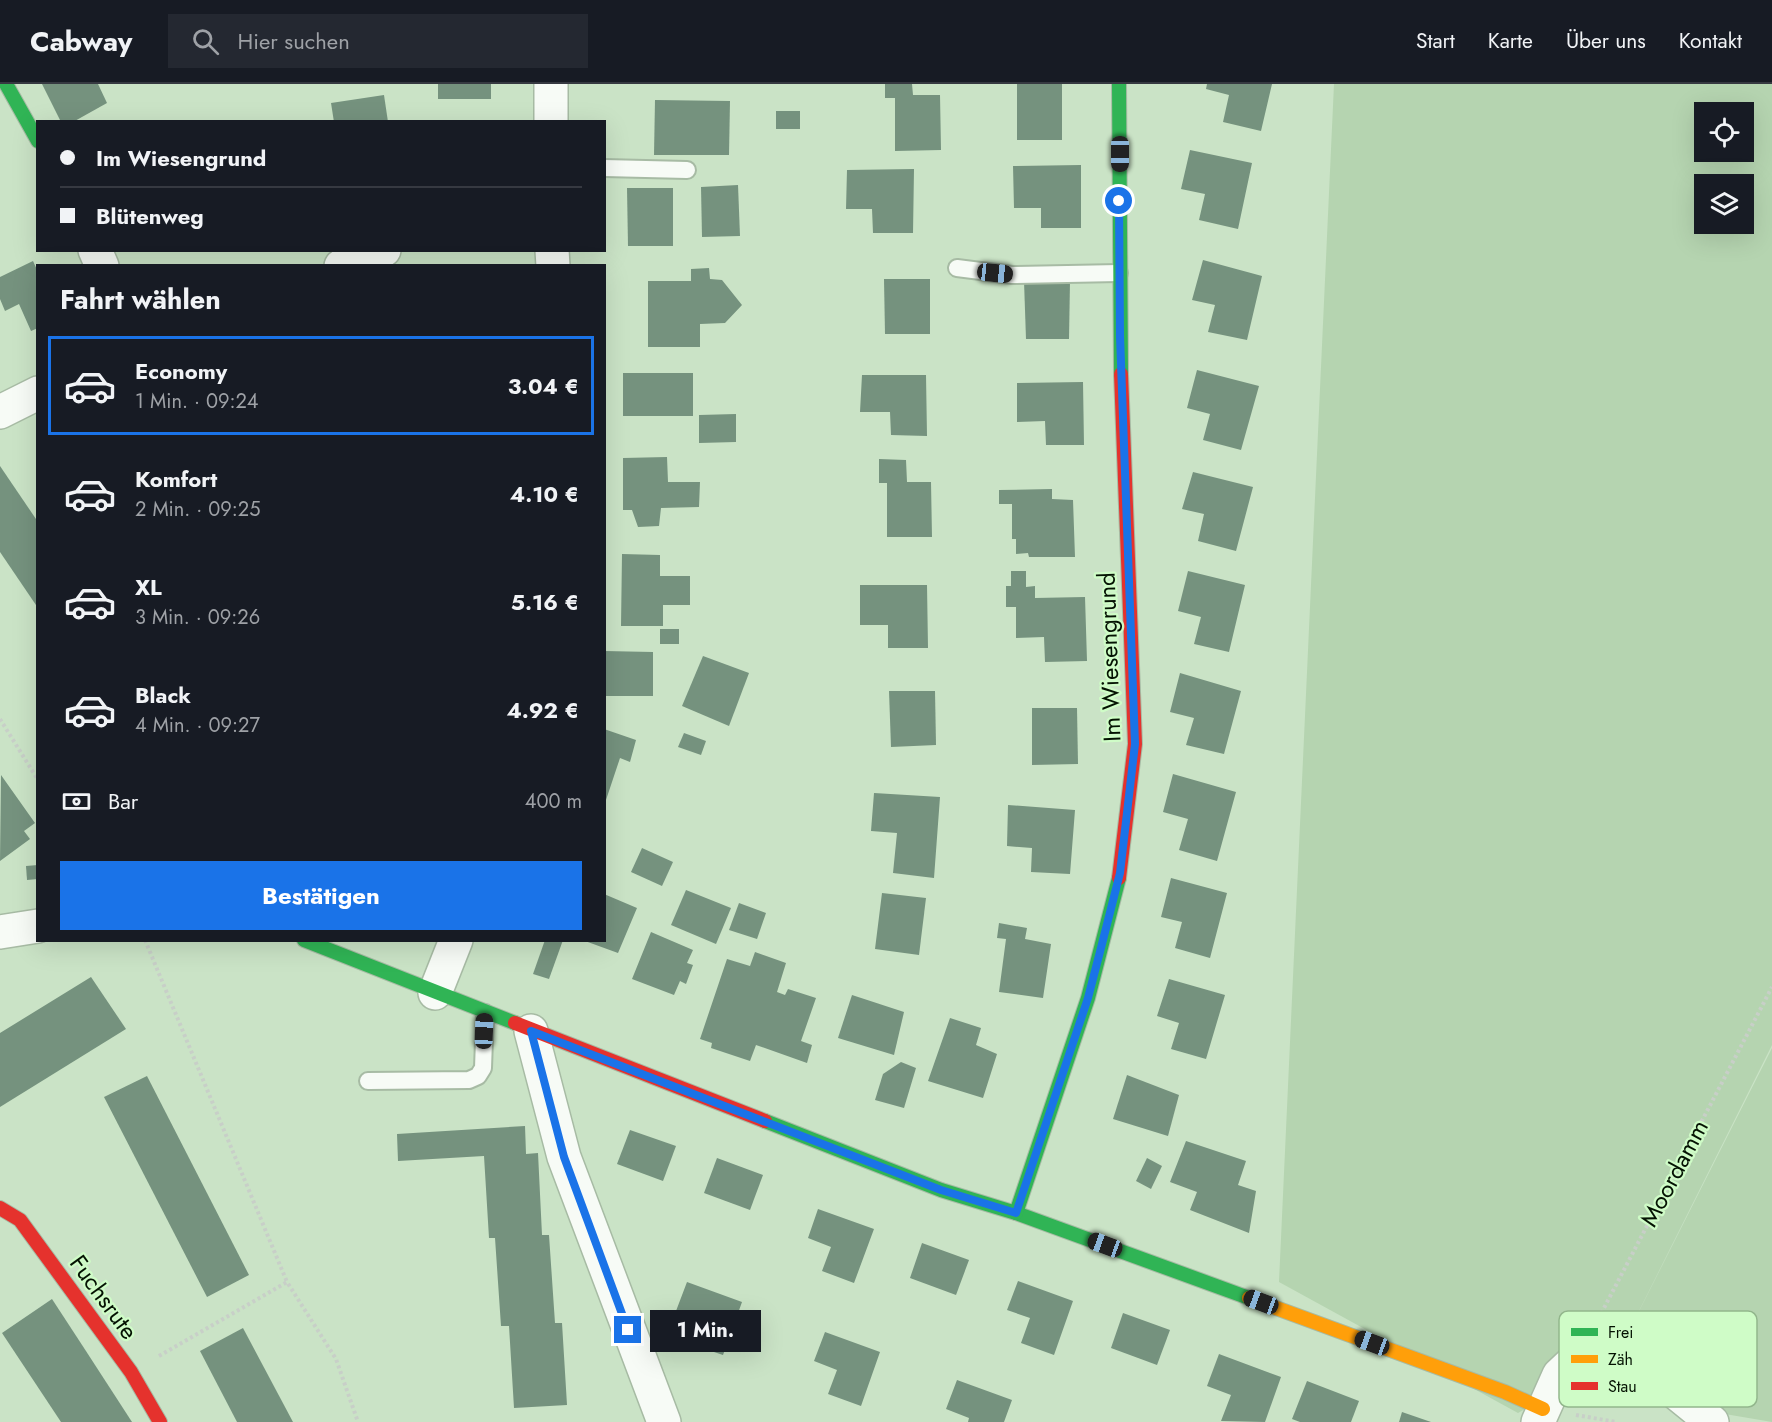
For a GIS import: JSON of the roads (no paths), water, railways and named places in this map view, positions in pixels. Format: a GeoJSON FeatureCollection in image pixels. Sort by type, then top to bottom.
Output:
{"type":"FeatureCollection","features":[{"type":"Feature","properties":{"kind":"street"},"geometry":{"type":"LineString","coordinates":[[6,84],[36,137]]}},
{"type":"Feature","properties":{"kind":"street"},"geometry":{"type":"LineString","coordinates":[[551,84],[551,120]]}},
{"type":"Feature","properties":{"kind":"street","name":"Im Wiesengrund"},"geometry":{"type":"LineString","coordinates":[[1016,1213],[1088,998],[1120,873],[1135,744],[1119,273],[1119,84]]}},
{"type":"Feature","properties":{"kind":"street"},"geometry":{"type":"LineString","coordinates":[[346,264],[379,252]]}},
{"type":"Feature","properties":{"kind":"street"},"geometry":{"type":"LineString","coordinates":[[0,412],[36,394]]}},
{"type":"Feature","properties":{"kind":"street"},"geometry":{"type":"LineString","coordinates":[[0,932],[36,926]]}},
{"type":"Feature","properties":{"kind":"street"},"geometry":{"type":"LineString","coordinates":[[309,942],[941,1190],[1016,1213],[1505,1392],[1541,1415],[1559,1375]]}},
{"type":"Feature","properties":{"kind":"street"},"geometry":{"type":"LineString","coordinates":[[435,993],[455,942]]}},
{"type":"Feature","properties":{"kind":"street"},"geometry":{"type":"LineString","coordinates":[[531,1031],[564,1157],[664,1422]]}},
{"type":"Feature","properties":{"kind":"street","name":"Fuchsrute"},"geometry":{"type":"LineString","coordinates":[[0,1208],[20,1220],[131,1372],[160,1422]]}},
{"type":"Feature","properties":{"kind":"street"},"geometry":{"type":"LineString","coordinates":[[1693,1407],[1712,1422]]}},
{"type":"Feature","properties":{"kind":"lane"},"geometry":{"type":"LineString","coordinates":[[606,168],[687,170]]}},
{"type":"Feature","properties":{"kind":"lane"},"geometry":{"type":"LineString","coordinates":[[957,268],[1012,275],[1119,273]]}},
{"type":"Feature","properties":{"kind":"lane"},"geometry":{"type":"LineString","coordinates":[[368,1081],[469,1080],[478,1076],[483,1068],[485,1013]]}}]}
